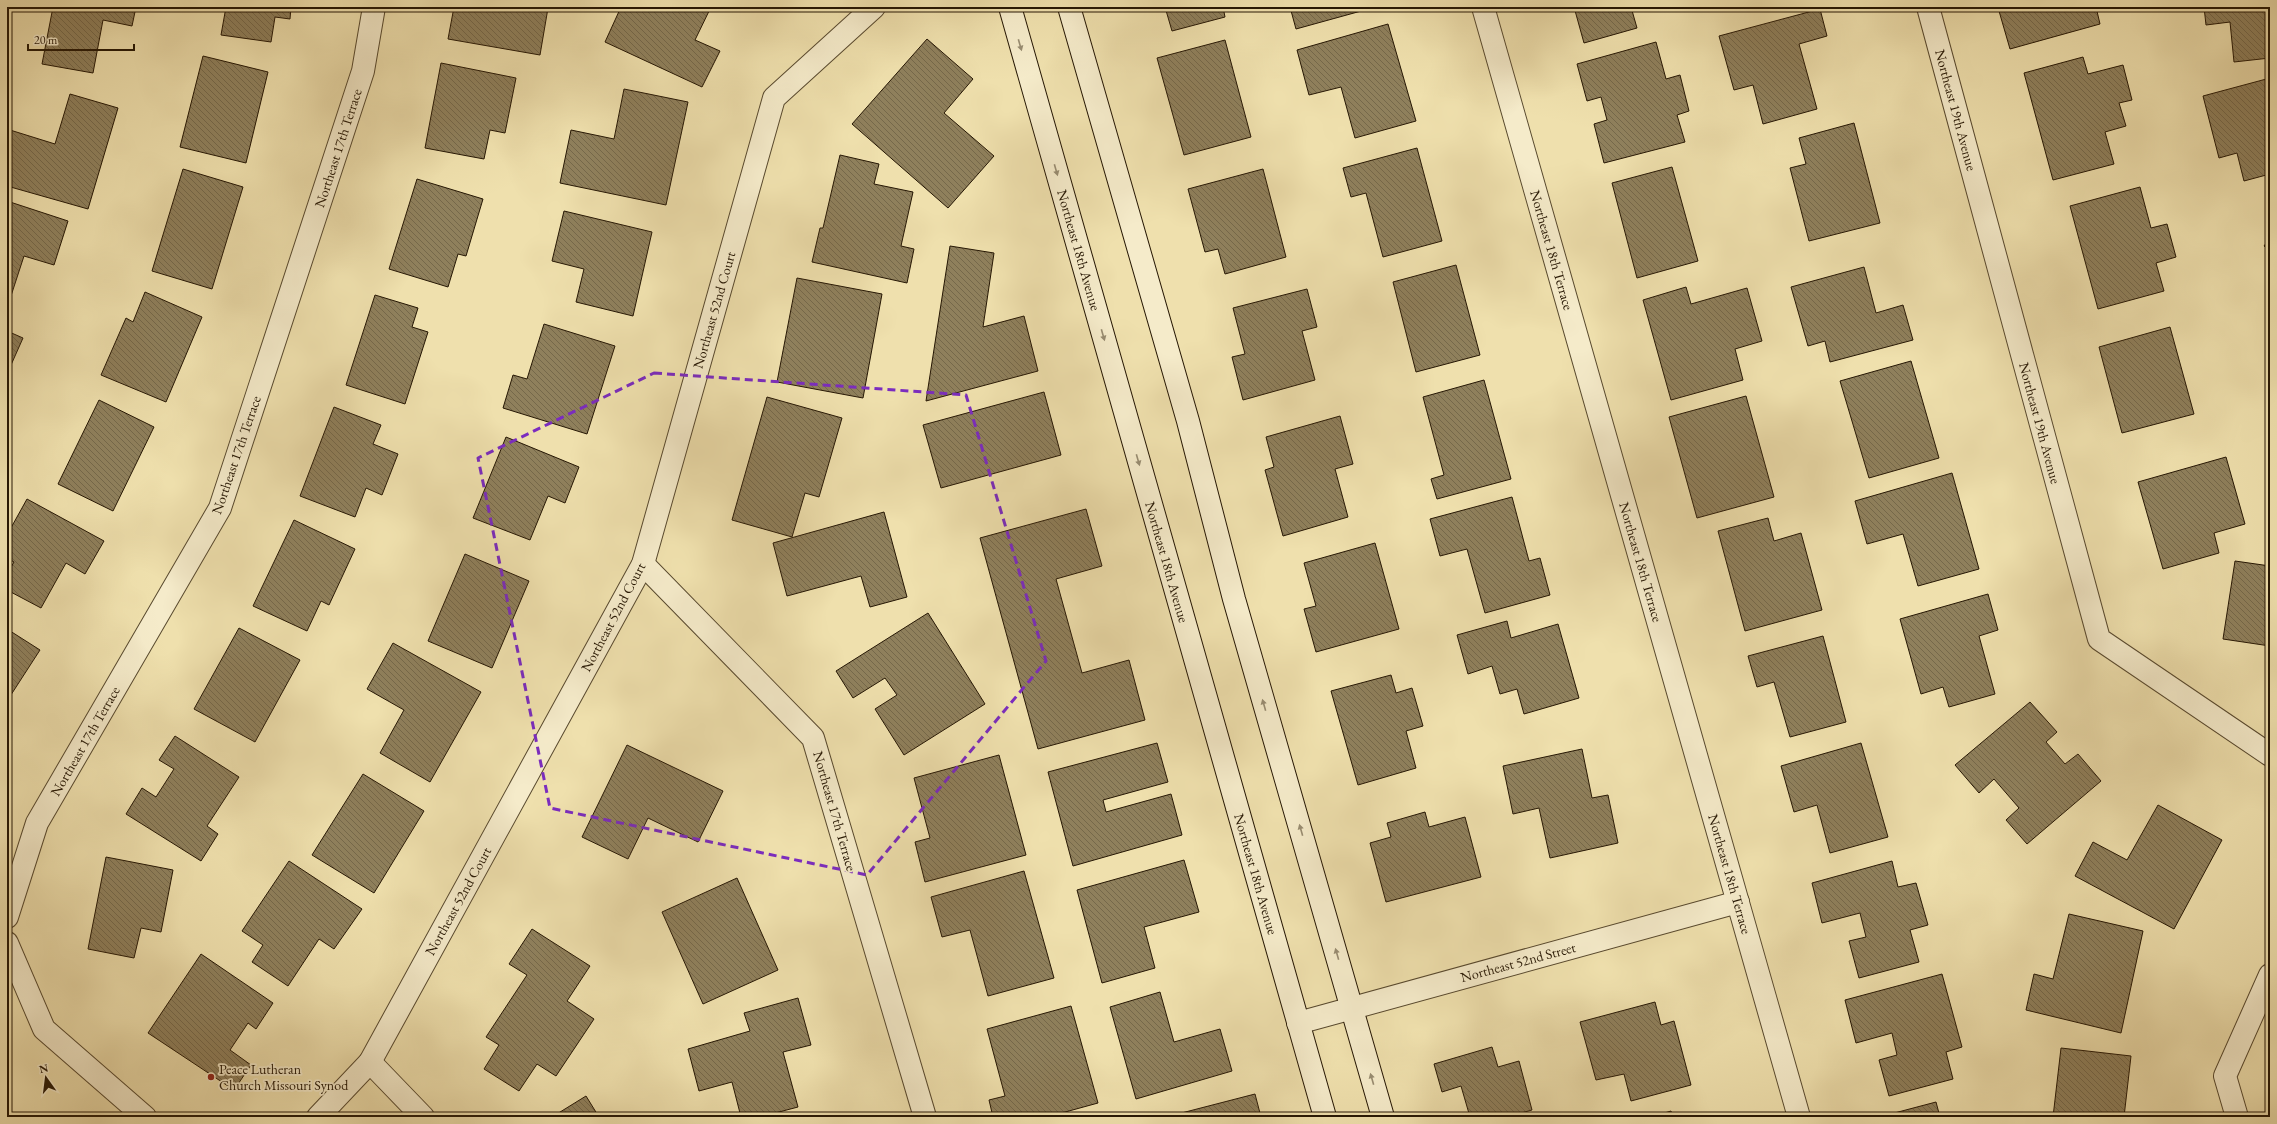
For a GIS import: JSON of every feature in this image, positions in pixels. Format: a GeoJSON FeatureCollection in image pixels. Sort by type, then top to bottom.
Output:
{"type":"FeatureCollection","features":[{"type":"Feature","properties":{"kind":"street","name":"Northeast 17th Terrace"},"geometry":{"type":"LineString","coordinates":[[7,917],[37,823],[220,508],[363,71],[374,7]]}},
{"type":"Feature","properties":{"kind":"street","name":"Northeast 52nd Court"},"geometry":{"type":"LineString","coordinates":[[318,1117],[370,1062],[643,564],[774,98],[874,7]]}},
{"type":"Feature","properties":{"kind":"street","name":"Northeast 18th Avenue"},"geometry":{"type":"LineString","coordinates":[[1010,7],[1325,1117]]}},
{"type":"Feature","properties":{"kind":"street"},"geometry":{"type":"LineString","coordinates":[[1069,7],[1186,413],[1234,599],[1383,1117]]}},
{"type":"Feature","properties":{"kind":"street","name":"Northeast 18th Terrace"},"geometry":{"type":"LineString","coordinates":[[1483,7],[1799,1117]]}},
{"type":"Feature","properties":{"kind":"street","name":"Northeast 19th Avenue"},"geometry":{"type":"LineString","coordinates":[[1928,7],[2099,639],[2270,754]]}},
{"type":"Feature","properties":{"kind":"street","name":"Northeast 17th Terrace"},"geometry":{"type":"LineString","coordinates":[[643,564],[813,738],[925,1117]]}},
{"type":"Feature","properties":{"kind":"street","name":"Northeast 52nd Street"},"geometry":{"type":"LineString","coordinates":[[1298,1023],[1738,902]]}},
{"type":"Feature","properties":{"kind":"street"},"geometry":{"type":"LineString","coordinates":[[7,943],[44,1029],[145,1117]]}},
{"type":"Feature","properties":{"kind":"street"},"geometry":{"type":"LineString","coordinates":[[2237,1117],[2225,1076],[2270,975]]}},
{"type":"Feature","properties":{"kind":"street"},"geometry":{"type":"LineString","coordinates":[[370,1062],[423,1117]]}},
{"type":"Feature","properties":{"kind":"highlighted area"},"geometry":{"type":"Polygon","coordinates":[[[654,373],[966,395],[1046,661],[867,875],[550,808],[478,458],[654,373]]]}},
{"type":"Feature","properties":{"kind":"building"},"geometry":{"type":"Polygon","coordinates":[[[53,7],[136,7],[132,26],[103,20],[93,73],[42,64],[53,7]]]}},
{"type":"Feature","properties":{"kind":"building"},"geometry":{"type":"Polygon","coordinates":[[[226,7],[291,7],[290,19],[275,17],[271,42],[221,35],[226,7]]]}},
{"type":"Feature","properties":{"kind":"building"},"geometry":{"type":"Polygon","coordinates":[[[454,7],[548,8],[540,55],[448,39],[454,7]]]}},
{"type":"Feature","properties":{"kind":"building"},"geometry":{"type":"Polygon","coordinates":[[[621,7],[711,7],[695,40],[720,51],[702,87],[605,42],[621,7]]]}},
{"type":"Feature","properties":{"kind":"building"},"geometry":{"type":"Polygon","coordinates":[[[1165,7],[1223,7],[1225,17],[1172,31],[1165,7]]]}},
{"type":"Feature","properties":{"kind":"building"},"geometry":{"type":"Polygon","coordinates":[[[1290,7],[1371,7],[1372,8],[1296,29],[1290,7]]]}},
{"type":"Feature","properties":{"kind":"building"},"geometry":{"type":"Polygon","coordinates":[[[1574,7],[1631,7],[1637,28],[1584,43],[1574,7]]]}},
{"type":"Feature","properties":{"kind":"building"},"geometry":{"type":"Polygon","coordinates":[[[2012,7],[2096,7],[2100,24],[2010,49],[1999,11],[2012,7]]]}},
{"type":"Feature","properties":{"kind":"building"},"geometry":{"type":"Polygon","coordinates":[[[2204,7],[2270,7],[2270,58],[2234,62],[2230,22],[2206,25],[2204,7]]]}},
{"type":"Feature","properties":{"kind":"building"},"geometry":{"type":"Polygon","coordinates":[[[1820,9],[1827,36],[1799,44],[1817,109],[1763,124],[1753,85],[1734,90],[1719,36],[1820,9]]]}},
{"type":"Feature","properties":{"kind":"building"},"geometry":{"type":"Polygon","coordinates":[[[1388,24],[1416,121],[1355,138],[1341,87],[1309,95],[1297,50],[1388,24]]]}},
{"type":"Feature","properties":{"kind":"building"},"geometry":{"type":"Polygon","coordinates":[[[927,39],[973,79],[944,113],[994,156],[948,208],[852,124],[927,39]]]}},
{"type":"Feature","properties":{"kind":"building"},"geometry":{"type":"Polygon","coordinates":[[[1225,40],[1251,137],[1184,155],[1157,58],[1225,40]]]}},
{"type":"Feature","properties":{"kind":"building"},"geometry":{"type":"Polygon","coordinates":[[[1656,42],[1666,79],[1680,75],[1689,111],[1677,115],[1685,142],[1604,163],[1594,124],[1607,120],[1601,97],[1587,101],[1577,64],[1656,42]]]}},
{"type":"Feature","properties":{"kind":"building"},"geometry":{"type":"Polygon","coordinates":[[[203,56],[268,72],[246,163],[180,147],[203,56]]]}},
{"type":"Feature","properties":{"kind":"building"},"geometry":{"type":"Polygon","coordinates":[[[2083,57],[2088,74],[2123,65],[2132,100],[2119,103],[2126,126],[2105,132],[2114,164],[2053,180],[2024,73],[2083,57]]]}},
{"type":"Feature","properties":{"kind":"building"},"geometry":{"type":"Polygon","coordinates":[[[441,63],[516,78],[505,133],[490,130],[484,159],[425,148],[441,63]]]}},
{"type":"Feature","properties":{"kind":"building"},"geometry":{"type":"Polygon","coordinates":[[[2270,78],[2270,174],[2244,181],[2237,153],[2219,158],[2203,96],[2270,78]]]}},
{"type":"Feature","properties":{"kind":"building"},"geometry":{"type":"Polygon","coordinates":[[[624,89],[688,102],[666,205],[560,183],[571,130],[614,139],[624,89]]]}},
{"type":"Feature","properties":{"kind":"building"},"geometry":{"type":"Polygon","coordinates":[[[70,94],[118,108],[88,209],[7,186],[7,141],[10,130],[55,144],[70,94]]]}},
{"type":"Feature","properties":{"kind":"building"},"geometry":{"type":"Polygon","coordinates":[[[1854,123],[1880,223],[1809,241],[1790,168],[1806,164],[1799,138],[1854,123]]]}},
{"type":"Feature","properties":{"kind":"building"},"geometry":{"type":"Polygon","coordinates":[[[1417,148],[1442,241],[1383,257],[1366,193],[1351,197],[1343,168],[1417,148]]]}},
{"type":"Feature","properties":{"kind":"building"},"geometry":{"type":"Polygon","coordinates":[[[840,155],[879,164],[874,184],[913,192],[901,246],[914,249],[907,283],[812,262],[820,228],[823,228],[840,155]]]}},
{"type":"Feature","properties":{"kind":"building"},"geometry":{"type":"Polygon","coordinates":[[[1672,167],[1698,261],[1637,278],[1612,183],[1672,167]]]}},
{"type":"Feature","properties":{"kind":"building"},"geometry":{"type":"Polygon","coordinates":[[[183,169],[243,187],[212,289],[152,271],[183,169]]]}},
{"type":"Feature","properties":{"kind":"building"},"geometry":{"type":"Polygon","coordinates":[[[1263,169],[1286,257],[1225,274],[1218,249],[1205,252],[1188,189],[1263,169]]]}},
{"type":"Feature","properties":{"kind":"building"},"geometry":{"type":"Polygon","coordinates":[[[417,179],[483,199],[466,256],[458,254],[448,287],[389,269],[417,179]]]}},
{"type":"Feature","properties":{"kind":"building"},"geometry":{"type":"Polygon","coordinates":[[[2140,187],[2151,228],[2167,224],[2176,257],[2156,263],[2164,291],[2098,309],[2070,206],[2140,187]]]}},
{"type":"Feature","properties":{"kind":"building"},"geometry":{"type":"Polygon","coordinates":[[[7,201],[68,221],[54,265],[24,256],[9,302],[7,201]]]}},
{"type":"Feature","properties":{"kind":"building"},"geometry":{"type":"Polygon","coordinates":[[[564,211],[652,232],[633,316],[576,302],[584,269],[552,261],[564,211]]]}},
{"type":"Feature","properties":{"kind":"building"},"geometry":{"type":"Polygon","coordinates":[[[2270,238],[2270,251],[2264,246],[2270,238]]]}},
{"type":"Feature","properties":{"kind":"building"},"geometry":{"type":"Polygon","coordinates":[[[950,246],[994,253],[983,327],[1024,316],[1038,371],[926,401],[950,246]]]}},
{"type":"Feature","properties":{"kind":"building"},"geometry":{"type":"Polygon","coordinates":[[[1456,265],[1480,355],[1416,372],[1393,282],[1456,265]]]}},
{"type":"Feature","properties":{"kind":"building"},"geometry":{"type":"Polygon","coordinates":[[[1864,267],[1876,313],[1903,305],[1913,340],[1830,362],[1825,341],[1808,346],[1791,287],[1864,267]]]}},
{"type":"Feature","properties":{"kind":"building"},"geometry":{"type":"Polygon","coordinates":[[[797,278],[882,294],[863,398],[777,382],[797,278]]]}},
{"type":"Feature","properties":{"kind":"building"},"geometry":{"type":"Polygon","coordinates":[[[1686,287],[1691,304],[1747,288],[1762,341],[1735,349],[1743,380],[1671,400],[1643,300],[1686,287]]]}},
{"type":"Feature","properties":{"kind":"building"},"geometry":{"type":"Polygon","coordinates":[[[1307,289],[1317,327],[1302,331],[1315,380],[1243,400],[1232,357],[1245,354],[1233,308],[1307,289]]]}},
{"type":"Feature","properties":{"kind":"building"},"geometry":{"type":"Polygon","coordinates":[[[145,292],[202,317],[166,402],[101,375],[126,318],[133,322],[145,292]]]}},
{"type":"Feature","properties":{"kind":"building"},"geometry":{"type":"Polygon","coordinates":[[[375,295],[418,308],[412,327],[428,332],[405,404],[346,385],[375,295]]]}},
{"type":"Feature","properties":{"kind":"building"},"geometry":{"type":"Polygon","coordinates":[[[544,324],[615,346],[587,434],[503,408],[513,375],[527,379],[544,324]]]}},
{"type":"Feature","properties":{"kind":"building"},"geometry":{"type":"Polygon","coordinates":[[[2170,327],[2194,414],[2122,433],[2099,347],[2170,327]]]}},
{"type":"Feature","properties":{"kind":"building"},"geometry":{"type":"Polygon","coordinates":[[[7,331],[23,338],[7,374],[7,331]]]}},
{"type":"Feature","properties":{"kind":"building"},"geometry":{"type":"Polygon","coordinates":[[[1911,361],[1939,458],[1869,478],[1840,381],[1911,361]]]}},
{"type":"Feature","properties":{"kind":"building"},"geometry":{"type":"Polygon","coordinates":[[[1484,380],[1511,479],[1437,499],[1431,479],[1444,475],[1423,397],[1484,380]]]}},
{"type":"Feature","properties":{"kind":"building"},"geometry":{"type":"Polygon","coordinates":[[[1044,392],[1061,455],[941,488],[923,425],[1044,392]]]}},
{"type":"Feature","properties":{"kind":"building"},"geometry":{"type":"Polygon","coordinates":[[[1746,396],[1774,497],[1697,518],[1669,417],[1746,396]]]}},
{"type":"Feature","properties":{"kind":"building"},"geometry":{"type":"Polygon","coordinates":[[[767,397],[842,418],[819,497],[805,493],[792,537],[732,520],[767,397]]]}},
{"type":"Feature","properties":{"kind":"building"},"geometry":{"type":"Polygon","coordinates":[[[99,400],[154,427],[113,511],[58,484],[99,400]]]}},
{"type":"Feature","properties":{"kind":"building"},"geometry":{"type":"Polygon","coordinates":[[[334,407],[381,425],[373,444],[398,454],[382,495],[366,488],[355,517],[300,496],[334,407]]]}},
{"type":"Feature","properties":{"kind":"building"},"geometry":{"type":"Polygon","coordinates":[[[1340,416],[1353,464],[1335,469],[1348,517],[1283,536],[1265,470],[1274,467],[1266,437],[1340,416]]]}},
{"type":"Feature","properties":{"kind":"building"},"geometry":{"type":"Polygon","coordinates":[[[506,437],[579,467],[565,503],[548,496],[530,540],[473,518],[506,437]]]}},
{"type":"Feature","properties":{"kind":"building"},"geometry":{"type":"Polygon","coordinates":[[[2226,457],[2245,524],[2214,533],[2219,553],[2163,569],[2138,482],[2226,457]]]}},
{"type":"Feature","properties":{"kind":"building"},"geometry":{"type":"Polygon","coordinates":[[[1952,473],[1979,569],[1918,586],[1903,534],[1867,544],[1855,501],[1952,473]]]}},
{"type":"Feature","properties":{"kind":"building"},"geometry":{"type":"Polygon","coordinates":[[[1512,497],[1529,561],[1540,558],[1550,595],[1485,613],[1467,549],[1440,556],[1430,519],[1512,497]]]}},
{"type":"Feature","properties":{"kind":"building"},"geometry":{"type":"Polygon","coordinates":[[[27,499],[104,541],[85,574],[66,563],[41,608],[7,590],[7,574],[14,562],[7,558],[7,535],[27,499]]]}},
{"type":"Feature","properties":{"kind":"building"},"geometry":{"type":"Polygon","coordinates":[[[1086,509],[1102,566],[1056,579],[1082,673],[1129,660],[1145,720],[1038,749],[980,538],[1086,509]]]}},
{"type":"Feature","properties":{"kind":"building"},"geometry":{"type":"Polygon","coordinates":[[[884,512],[907,597],[870,607],[861,576],[787,596],[773,543],[884,512]]]}},
{"type":"Feature","properties":{"kind":"building"},"geometry":{"type":"Polygon","coordinates":[[[1768,518],[1774,541],[1801,533],[1822,610],[1745,631],[1718,531],[1768,518]]]}},
{"type":"Feature","properties":{"kind":"building"},"geometry":{"type":"Polygon","coordinates":[[[294,520],[355,549],[329,605],[321,601],[307,631],[253,606],[294,520]]]}},
{"type":"Feature","properties":{"kind":"building"},"geometry":{"type":"Polygon","coordinates":[[[1375,543],[1399,629],[1316,652],[1304,609],[1316,606],[1304,563],[1375,543]]]}},
{"type":"Feature","properties":{"kind":"building"},"geometry":{"type":"Polygon","coordinates":[[[465,554],[529,581],[492,668],[428,641],[465,554]]]}},
{"type":"Feature","properties":{"kind":"building"},"geometry":{"type":"Polygon","coordinates":[[[2235,561],[2270,566],[2270,646],[2223,639],[2235,561]]]}},
{"type":"Feature","properties":{"kind":"building"},"geometry":{"type":"Polygon","coordinates":[[[1988,594],[1998,630],[1979,636],[1995,694],[1949,707],[1943,687],[1921,694],[1900,619],[1988,594]]]}},
{"type":"Feature","properties":{"kind":"building"},"geometry":{"type":"Polygon","coordinates":[[[928,613],[985,704],[904,755],[875,709],[897,695],[885,678],[853,698],[836,671],[928,613]]]}},
{"type":"Feature","properties":{"kind":"building"},"geometry":{"type":"Polygon","coordinates":[[[1507,621],[1511,638],[1558,624],[1579,698],[1524,714],[1517,689],[1500,694],[1492,666],[1468,674],[1457,635],[1507,621]]]}},
{"type":"Feature","properties":{"kind":"building"},"geometry":{"type":"Polygon","coordinates":[[[239,628],[300,660],[255,742],[194,709],[239,628]]]}},
{"type":"Feature","properties":{"kind":"building"},"geometry":{"type":"Polygon","coordinates":[[[7,629],[40,650],[7,701],[7,629]]]}},
{"type":"Feature","properties":{"kind":"building"},"geometry":{"type":"Polygon","coordinates":[[[1823,636],[1846,722],[1790,737],[1774,682],[1757,687],[1748,656],[1823,636]]]}},
{"type":"Feature","properties":{"kind":"building"},"geometry":{"type":"Polygon","coordinates":[[[393,643],[481,692],[430,782],[380,753],[404,710],[367,689],[393,643]]]}},
{"type":"Feature","properties":{"kind":"building"},"geometry":{"type":"Polygon","coordinates":[[[1391,675],[1396,693],[1412,688],[1423,726],[1406,731],[1416,768],[1358,785],[1331,691],[1391,675]]]}},
{"type":"Feature","properties":{"kind":"building"},"geometry":{"type":"Polygon","coordinates":[[[2030,702],[2057,732],[2046,742],[2065,764],[2078,754],[2101,781],[2027,844],[2006,820],[2019,808],[1994,779],[1979,793],[1955,765],[2030,702]]]}},
{"type":"Feature","properties":{"kind":"building"},"geometry":{"type":"Polygon","coordinates":[[[175,736],[239,777],[207,826],[218,834],[201,861],[126,814],[142,788],[156,797],[174,769],[159,760],[175,736]]]}},
{"type":"Feature","properties":{"kind":"building"},"geometry":{"type":"Polygon","coordinates":[[[1157,743],[1168,782],[1103,800],[1106,812],[1171,794],[1182,835],[1073,866],[1048,772],[1157,743]]]}},
{"type":"Feature","properties":{"kind":"building"},"geometry":{"type":"Polygon","coordinates":[[[1861,743],[1888,837],[1830,853],[1817,805],[1794,812],[1781,766],[1861,743]]]}},
{"type":"Feature","properties":{"kind":"building"},"geometry":{"type":"Polygon","coordinates":[[[627,745],[723,791],[698,842],[648,818],[628,859],[582,837],[627,745]]]}},
{"type":"Feature","properties":{"kind":"building"},"geometry":{"type":"Polygon","coordinates":[[[1582,749],[1592,798],[1608,795],[1618,843],[1550,858],[1539,808],[1513,814],[1503,766],[1582,749]]]}},
{"type":"Feature","properties":{"kind":"building"},"geometry":{"type":"Polygon","coordinates":[[[999,755],[1026,855],[925,882],[915,842],[930,838],[914,778],[999,755]]]}},
{"type":"Feature","properties":{"kind":"building"},"geometry":{"type":"Polygon","coordinates":[[[363,774],[424,811],[374,893],[312,855],[363,774]]]}},
{"type":"Feature","properties":{"kind":"building"},"geometry":{"type":"Polygon","coordinates":[[[2158,805],[2222,840],[2174,929],[2075,876],[2093,842],[2127,860],[2158,805]]]}},
{"type":"Feature","properties":{"kind":"building"},"geometry":{"type":"Polygon","coordinates":[[[1425,812],[1429,827],[1465,817],[1481,877],[1386,902],[1370,843],[1391,837],[1387,823],[1425,812]]]}},
{"type":"Feature","properties":{"kind":"building"},"geometry":{"type":"Polygon","coordinates":[[[106,857],[173,870],[161,932],[141,928],[134,958],[88,949],[106,857]]]}},
{"type":"Feature","properties":{"kind":"building"},"geometry":{"type":"Polygon","coordinates":[[[1184,860],[1199,912],[1144,927],[1155,968],[1102,983],[1077,890],[1184,860]]]}},
{"type":"Feature","properties":{"kind":"building"},"geometry":{"type":"Polygon","coordinates":[[[289,861],[362,909],[334,949],[319,939],[288,986],[252,962],[263,945],[242,931],[289,861]]]}},
{"type":"Feature","properties":{"kind":"building"},"geometry":{"type":"Polygon","coordinates":[[[1892,861],[1898,887],[1916,883],[1928,925],[1910,930],[1919,962],[1859,978],[1849,941],[1866,937],[1860,913],[1822,923],[1812,883],[1892,861]]]}},
{"type":"Feature","properties":{"kind":"building"},"geometry":{"type":"Polygon","coordinates":[[[1024,871],[1054,978],[988,996],[970,930],[942,937],[931,897],[1024,871]]]}},
{"type":"Feature","properties":{"kind":"building"},"geometry":{"type":"Polygon","coordinates":[[[737,878],[778,970],[703,1004],[662,912],[737,878]]]}},
{"type":"Feature","properties":{"kind":"building"},"geometry":{"type":"Polygon","coordinates":[[[2069,914],[2143,931],[2121,1033],[2026,1010],[2034,974],[2053,979],[2069,914]]]}},
{"type":"Feature","properties":{"kind":"building"},"geometry":{"type":"Polygon","coordinates":[[[532,929],[590,966],[567,1001],[594,1019],[556,1076],[537,1064],[519,1091],[484,1069],[499,1045],[486,1037],[527,975],[509,964],[532,929]]]}},
{"type":"Feature","properties":{"kind":"building"},"geometry":{"type":"Polygon","coordinates":[[[201,954],[273,1003],[256,1029],[248,1023],[230,1050],[251,1065],[234,1090],[148,1033],[201,954]]]}},
{"type":"Feature","properties":{"kind":"building"},"geometry":{"type":"Polygon","coordinates":[[[1942,974],[1962,1047],[1946,1052],[1953,1079],[1889,1096],[1879,1060],[1897,1055],[1892,1033],[1856,1043],[1845,1000],[1942,974]]]}},
{"type":"Feature","properties":{"kind":"building"},"geometry":{"type":"Polygon","coordinates":[[[1160,992],[1174,1042],[1220,1029],[1232,1071],[1136,1099],[1110,1007],[1160,992]]]}},
{"type":"Feature","properties":{"kind":"building"},"geometry":{"type":"Polygon","coordinates":[[[798,998],[811,1045],[783,1052],[798,1107],[760,1117],[741,1117],[732,1082],[699,1091],[688,1049],[750,1031],[744,1013],[798,998]]]}},
{"type":"Feature","properties":{"kind":"building"},"geometry":{"type":"Polygon","coordinates":[[[1655,1002],[1661,1025],[1674,1021],[1691,1085],[1631,1101],[1624,1074],[1596,1080],[1580,1022],[1655,1002]]]}},
{"type":"Feature","properties":{"kind":"building"},"geometry":{"type":"Polygon","coordinates":[[[1071,1006],[1098,1103],[1047,1117],[993,1117],[989,1100],[1005,1096],[987,1029],[1071,1006]]]}},
{"type":"Feature","properties":{"kind":"building"},"geometry":{"type":"Polygon","coordinates":[[[1492,1047],[1498,1067],[1519,1061],[1532,1110],[1507,1117],[1470,1117],[1461,1086],[1442,1092],[1434,1064],[1492,1047]]]}},
{"type":"Feature","properties":{"kind":"building"},"geometry":{"type":"Polygon","coordinates":[[[2061,1048],[2131,1056],[2124,1117],[2053,1117],[2061,1048]]]}},
{"type":"Feature","properties":{"kind":"building"},"geometry":{"type":"Polygon","coordinates":[[[1255,1094],[1261,1117],[1166,1117],[1255,1094]]]}},
{"type":"Feature","properties":{"kind":"building"},"geometry":{"type":"Polygon","coordinates":[[[586,1096],[599,1117],[552,1117],[586,1096]]]}},
{"type":"Feature","properties":{"kind":"building"},"geometry":{"type":"Polygon","coordinates":[[[1936,1102],[1940,1117],[1883,1117],[1883,1116],[1936,1102]]]}},
{"type":"Feature","properties":{"kind":"building"},"geometry":{"type":"Polygon","coordinates":[[[1671,1111],[1673,1117],[1651,1117],[1671,1111]]]}},
{"type":"Feature","properties":{"kind":"place","name":"Peace Lutheran Church Missouri Synod"},"geometry":{"type":"Point","coordinates":[211,1077]}}]}
